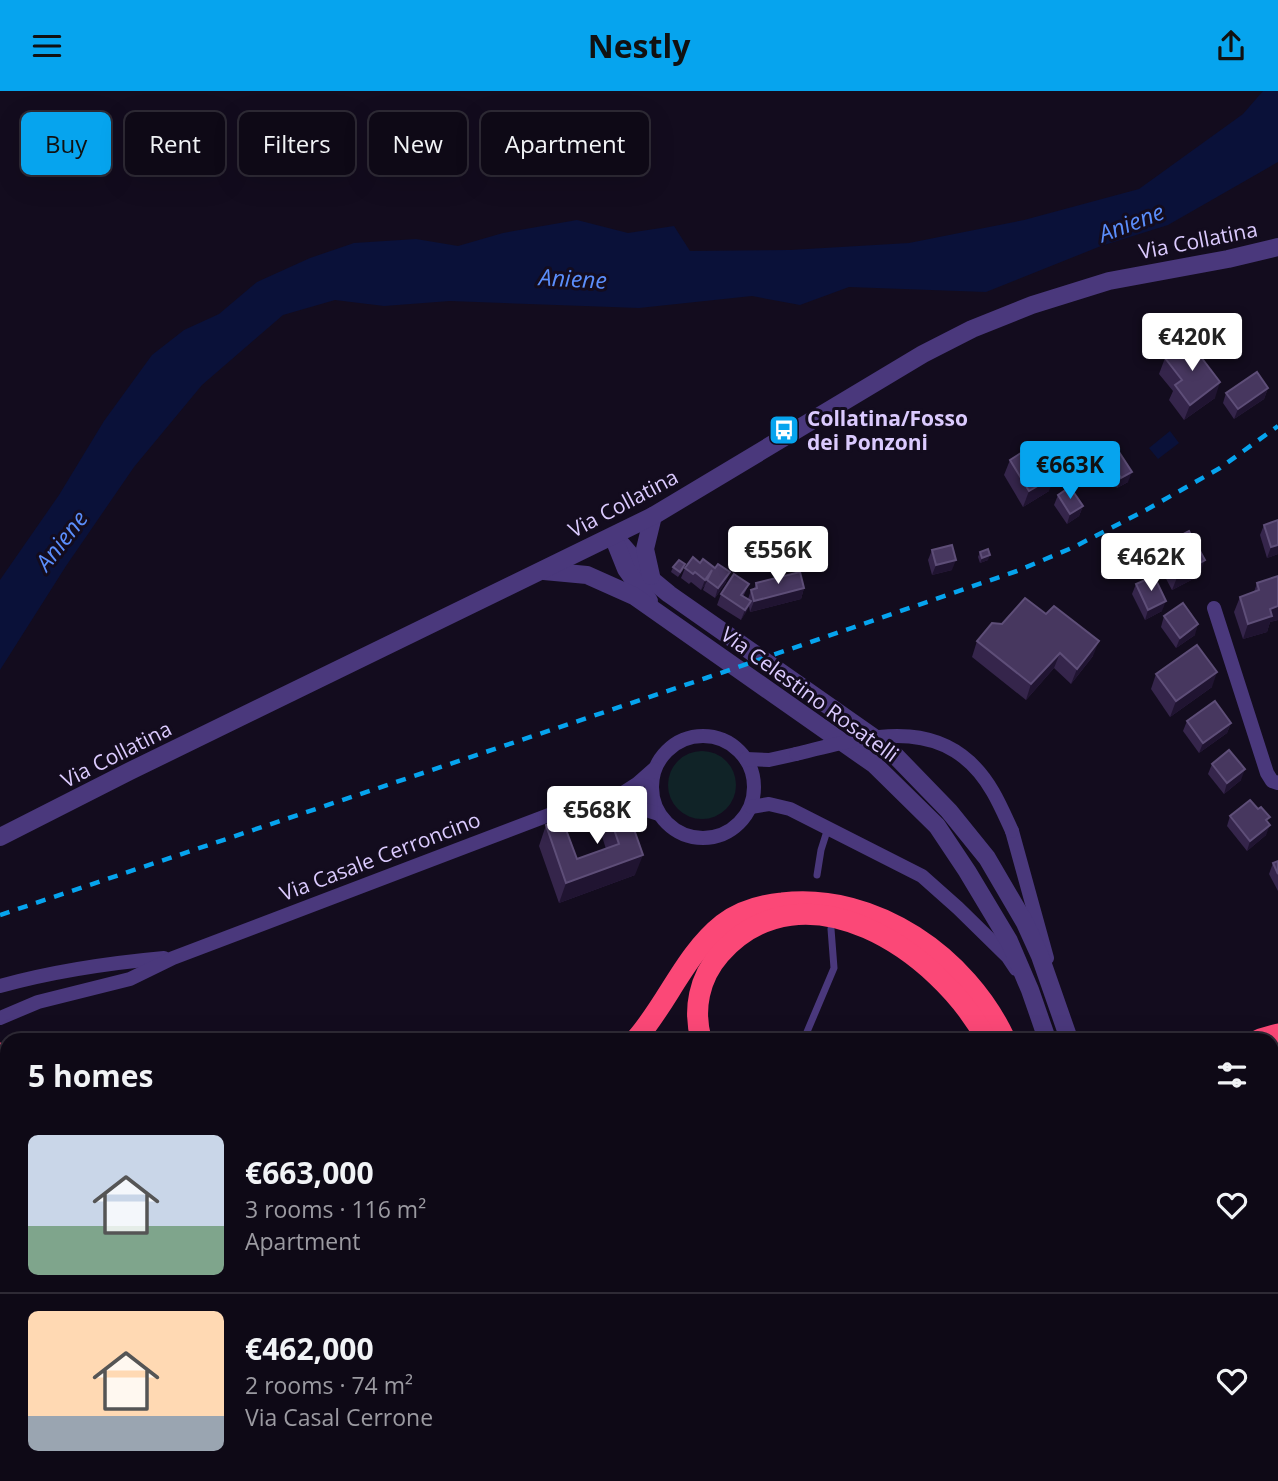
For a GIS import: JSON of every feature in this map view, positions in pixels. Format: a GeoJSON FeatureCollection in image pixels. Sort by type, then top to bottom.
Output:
{"type":"FeatureCollection","features":[{"type":"Feature","properties":{"kind":"highway"},"geometry":{"type":"LineString","coordinates":[[640,1033],[696,955],[723,925],[736,915],[755,908],[804,901],[832,903],[856,909],[885,921],[930,947],[973,988],[1002,1033]]}},
{"type":"Feature","properties":{"kind":"highway"},"geometry":{"type":"LineString","coordinates":[[700,1033],[697,1009],[701,988],[712,964],[746,931],[774,919],[795,915],[824,917],[859,925],[910,953],[949,986],[982,1033]]}},
{"type":"Feature","properties":{"kind":"street","name":"Via Collatina"},"geometry":{"type":"LineString","coordinates":[[0,837],[653,516],[923,354],[995,319],[1074,291],[1126,277],[1228,260],[1278,247]]}},
{"type":"Feature","properties":{"kind":"street"},"geometry":{"type":"LineString","coordinates":[[652,579],[646,549],[653,516]]}},
{"type":"Feature","properties":{"kind":"street","name":"Via Celestino Rosatelli"},"geometry":{"type":"LineString","coordinates":[[614,536],[652,579],[702,618],[886,746],[949,811],[987,858],[1025,923],[1040,956],[1067,1033]]}},
{"type":"Feature","properties":{"kind":"street","name":"Via Celestino Rosatelli"},"geometry":{"type":"LineString","coordinates":[[614,536],[626,569],[658,612]]}},
{"type":"Feature","properties":{"kind":"street","name":"Via Celestino Rosatelli"},"geometry":{"type":"LineString","coordinates":[[543,571],[593,577],[627,592],[875,765],[937,826],[967,871],[1009,941],[1030,990],[1044,1033]]}},
{"type":"Feature","properties":{"kind":"street"},"geometry":{"type":"LineString","coordinates":[[1214,608],[1267,773],[1272,781],[1278,783]]}},
{"type":"Feature","properties":{"kind":"street","name":"Via Casale Cerroncino"},"geometry":{"type":"LineString","coordinates":[[606,803],[654,769],[662,755],[674,744],[689,737],[705,735],[728,743],[746,759]]}},
{"type":"Feature","properties":{"kind":"street"},"geometry":{"type":"LineString","coordinates":[[1030,990],[1008,957],[922,877],[790,809],[769,804],[751,807],[753,774],[746,759],[769,760],[878,736],[904,735],[939,743],[961,756],[993,792],[1012,831],[1067,1033]]}},
{"type":"Feature","properties":{"kind":"street"},"geometry":{"type":"LineString","coordinates":[[654,769],[652,800],[659,814]]}},
{"type":"Feature","properties":{"kind":"street","name":"Via Casale Cerroncino"},"geometry":{"type":"LineString","coordinates":[[0,1017],[38,1002],[130,979],[173,958],[554,813],[606,803],[631,805],[659,814],[671,828],[688,837],[707,838],[733,828],[751,807]]}},
{"type":"Feature","properties":{"kind":"street","name":"Via Casale Cerroncino"},"geometry":{"type":"LineString","coordinates":[[0,986],[35,976],[89,967],[173,958]]}},
{"type":"Feature","properties":{"kind":"lane"},"geometry":{"type":"LineString","coordinates":[[817,875],[828,827]]}},
{"type":"Feature","properties":{"kind":"lane"},"geometry":{"type":"LineString","coordinates":[[807,1033],[834,968],[831,929]]}},
{"type":"Feature","properties":{"kind":"green space"},"geometry":{"type":"Polygon","coordinates":[[[709,751],[730,766],[736,778],[734,798],[726,809],[709,819],[695,819],[678,809],[670,798],[668,778],[678,761],[689,753],[709,751]]]}},
{"type":"Feature","properties":{"kind":"water","name":"Aniene"},"geometry":{"type":"Polygon","coordinates":[[[1263,91],[1278,91],[1278,162],[1168,225],[1101,246],[986,292],[849,287],[800,305],[752,296],[639,308],[450,301],[384,306],[335,300],[283,315],[202,385],[134,467],[66,566],[0,670],[0,580],[59,495],[104,421],[152,355],[184,330],[219,314],[257,282],[310,258],[354,243],[416,239],[458,246],[503,233],[577,220],[628,233],[674,226],[690,251],[790,250],[909,243],[1024,220],[1139,189],[1243,114],[1263,91]]]}},
{"type":"Feature","properties":{"kind":"water"},"geometry":{"type":"Polygon","coordinates":[[[1170,431],[1179,443],[1158,459],[1149,448],[1170,431]]]}},
{"type":"Feature","properties":{"kind":"water"},"geometry":{"type":"Polygon","coordinates":[[[1073,447],[1089,470],[1077,477],[1062,454],[1073,447]]]}},
{"type":"Feature","properties":{"kind":"building"},"geometry":{"type":"Polygon","coordinates":[[[1188,340],[1220,382],[1190,405],[1175,385],[1182,380],[1165,358],[1188,340]]]}},
{"type":"Feature","properties":{"kind":"building"},"geometry":{"type":"Polygon","coordinates":[[[1257,372],[1268,388],[1238,409],[1226,393],[1257,372]]]}},
{"type":"Feature","properties":{"kind":"building"},"geometry":{"type":"Polygon","coordinates":[[[1035,444],[1055,476],[1029,491],[1010,460],[1035,444]]]}},
{"type":"Feature","properties":{"kind":"building"},"geometry":{"type":"Polygon","coordinates":[[[1119,452],[1132,472],[1121,478],[1109,458],[1119,452]]]}},
{"type":"Feature","properties":{"kind":"building"},"geometry":{"type":"Polygon","coordinates":[[[1070,487],[1083,506],[1070,514],[1058,495],[1070,487]]]}},
{"type":"Feature","properties":{"kind":"building"},"geometry":{"type":"Polygon","coordinates":[[[1278,520],[1278,545],[1271,547],[1264,525],[1278,520]]]}},
{"type":"Feature","properties":{"kind":"building"},"geometry":{"type":"Polygon","coordinates":[[[1189,531],[1205,560],[1178,575],[1162,545],[1189,531]]]}},
{"type":"Feature","properties":{"kind":"building"},"geometry":{"type":"Polygon","coordinates":[[[952,545],[956,560],[936,565],[932,550],[952,545]]]}},
{"type":"Feature","properties":{"kind":"building"},"geometry":{"type":"Polygon","coordinates":[[[988,549],[990,555],[982,558],[980,552],[988,549]]]}},
{"type":"Feature","properties":{"kind":"building"},"geometry":{"type":"Polygon","coordinates":[[[1130,554],[1134,566],[1117,574],[1112,562],[1130,554]]]}},
{"type":"Feature","properties":{"kind":"building"},"geometry":{"type":"Polygon","coordinates":[[[693,557],[700,563],[703,559],[715,568],[718,564],[730,572],[718,588],[707,580],[712,570],[705,580],[685,568],[693,557]]]}},
{"type":"Feature","properties":{"kind":"building"},"geometry":{"type":"Polygon","coordinates":[[[679,560],[685,564],[680,572],[673,567],[679,560]]]}},
{"type":"Feature","properties":{"kind":"building"},"geometry":{"type":"Polygon","coordinates":[[[800,572],[804,588],[754,601],[751,590],[757,588],[756,583],[800,572]]]}},
{"type":"Feature","properties":{"kind":"building"},"geometry":{"type":"Polygon","coordinates":[[[734,574],[749,584],[741,595],[751,601],[745,610],[721,594],[734,574]]]}},
{"type":"Feature","properties":{"kind":"building"},"geometry":{"type":"Polygon","coordinates":[[[1154,576],[1166,601],[1148,610],[1136,584],[1154,576]]]}},
{"type":"Feature","properties":{"kind":"building"},"geometry":{"type":"Polygon","coordinates":[[[1278,576],[1278,606],[1270,609],[1272,616],[1248,624],[1240,597],[1259,590],[1257,583],[1278,576]]]}},
{"type":"Feature","properties":{"kind":"building"},"geometry":{"type":"Polygon","coordinates":[[[1025,598],[1046,614],[1054,606],[1099,641],[1077,669],[1060,653],[1031,684],[977,641],[992,623],[1002,624],[1025,598]]]}},
{"type":"Feature","properties":{"kind":"building"},"geometry":{"type":"Polygon","coordinates":[[[1183,603],[1198,624],[1180,638],[1164,616],[1183,603]]]}},
{"type":"Feature","properties":{"kind":"building"},"geometry":{"type":"Polygon","coordinates":[[[1197,645],[1217,672],[1176,701],[1156,674],[1197,645]]]}},
{"type":"Feature","properties":{"kind":"building"},"geometry":{"type":"Polygon","coordinates":[[[1215,701],[1231,723],[1203,743],[1187,721],[1215,701]]]}},
{"type":"Feature","properties":{"kind":"building"},"geometry":{"type":"Polygon","coordinates":[[[1229,750],[1245,769],[1227,783],[1212,764],[1229,750]]]}},
{"type":"Feature","properties":{"kind":"building"},"geometry":{"type":"Polygon","coordinates":[[[623,798],[643,855],[566,883],[546,825],[562,819],[577,859],[619,844],[605,803],[623,798]]]}},
{"type":"Feature","properties":{"kind":"building"},"geometry":{"type":"Polygon","coordinates":[[[1250,800],[1270,817],[1266,820],[1270,825],[1250,841],[1230,816],[1250,800]]]}},
{"type":"Feature","properties":{"kind":"building"},"geometry":{"type":"Polygon","coordinates":[[[1278,861],[1278,874],[1273,863],[1278,861]]]}},
{"type":"Feature","properties":{"kind":"railway"},"geometry":{"type":"LineString","coordinates":[[0,915],[1017,571],[1074,547],[1146,510],[1220,468],[1278,426]]}},
{"type":"Feature","properties":{"kind":"place","name":"Collatina/Fosso dei Ponzoni"},"geometry":{"type":"Point","coordinates":[784,430]}}]}
